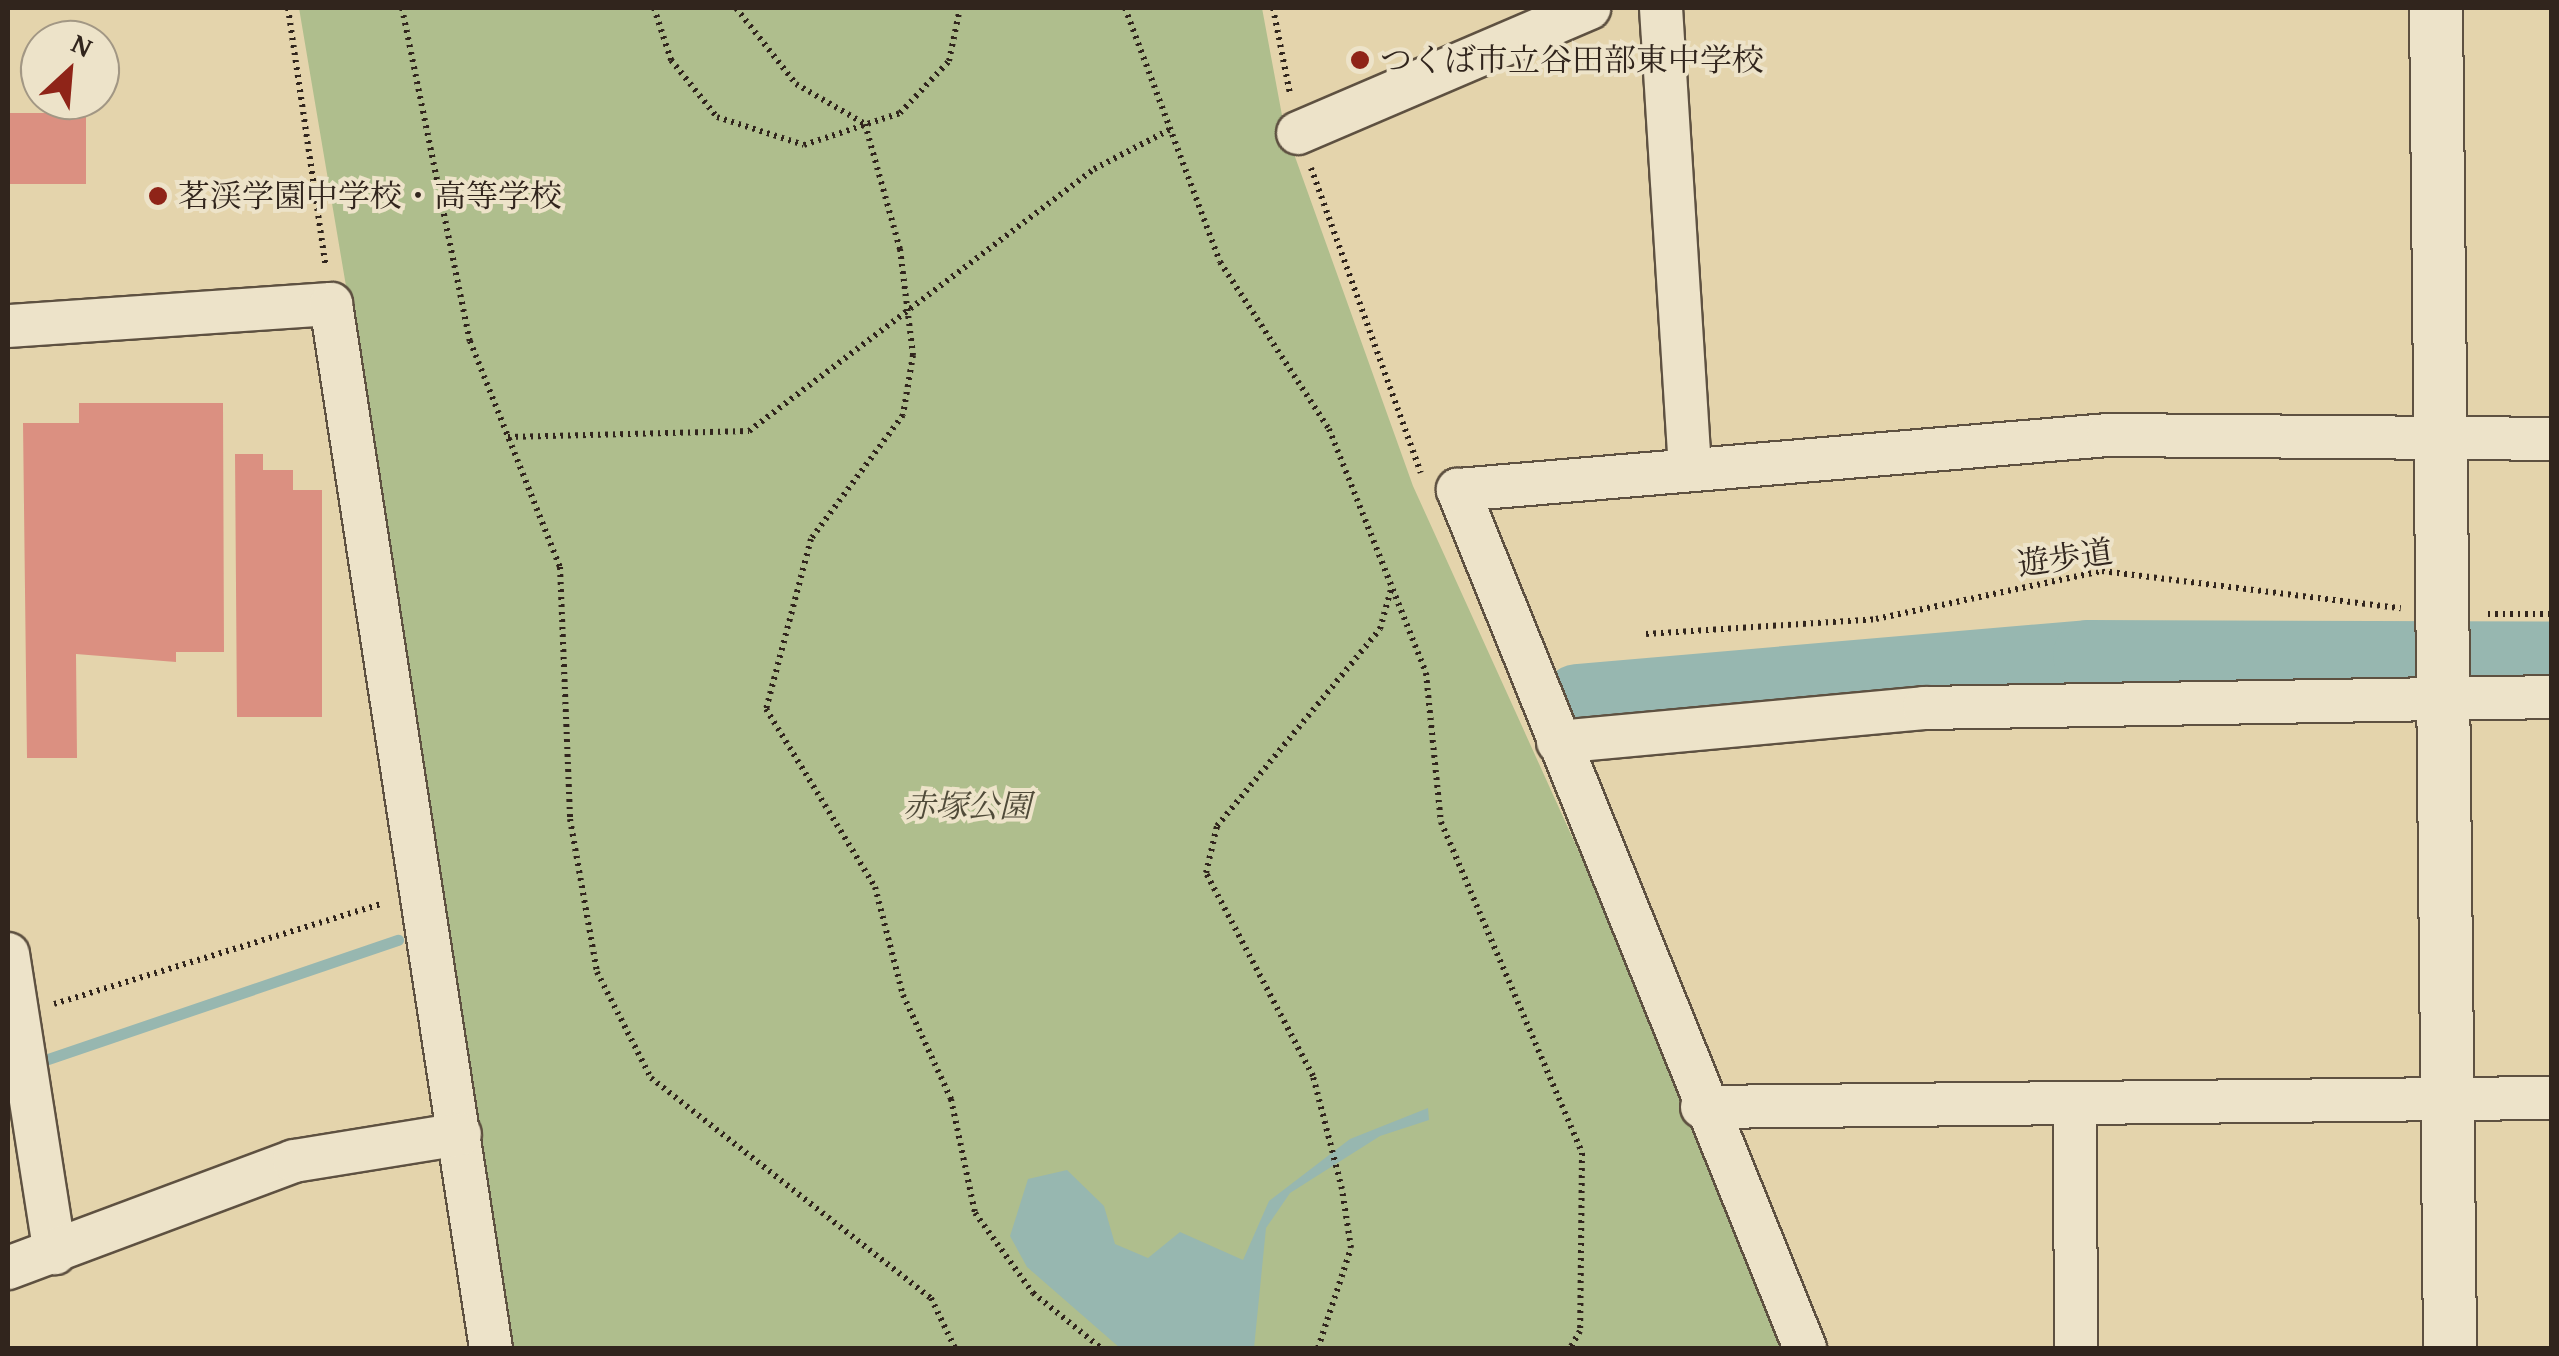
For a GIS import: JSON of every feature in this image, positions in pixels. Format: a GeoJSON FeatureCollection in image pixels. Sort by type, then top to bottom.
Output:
{"type":"FeatureCollection","features":[{"type":"Feature","properties":{"kind":"street"},"geometry":{"type":"LineString","coordinates":[[1298,132],[1589,8]]}},
{"type":"Feature","properties":{"kind":"street"},"geometry":{"type":"LineString","coordinates":[[1661,8],[1690,467]]}},
{"type":"Feature","properties":{"kind":"street"},"geometry":{"type":"LineString","coordinates":[[2436,8],[2438,685],[2450,1348]]}},
{"type":"Feature","properties":{"kind":"street"},"geometry":{"type":"LineString","coordinates":[[8,326],[331,304],[491,1348]]}},
{"type":"Feature","properties":{"kind":"street"},"geometry":{"type":"LineString","coordinates":[[1805,1348],[1702,1107],[1458,490],[1690,467],[2108,435],[2552,439]]}},
{"type":"Feature","properties":{"kind":"street"},"geometry":{"type":"LineString","coordinates":[[1558,742],[1924,708],[2438,685],[2552,697]]}},
{"type":"Feature","properties":{"kind":"street"},"geometry":{"type":"LineString","coordinates":[[8,954],[13,1007],[55,1253]]}},
{"type":"Feature","properties":{"kind":"street"},"geometry":{"type":"LineString","coordinates":[[1702,1107],[2552,1098]]}},
{"type":"Feature","properties":{"kind":"street"},"geometry":{"type":"LineString","coordinates":[[2075,1102],[2076,1348]]}},
{"type":"Feature","properties":{"kind":"street"},"geometry":{"type":"LineString","coordinates":[[8,1268],[294,1161],[460,1134]]}},
{"type":"Feature","properties":{"kind":"path"},"geometry":{"type":"LineString","coordinates":[[288,8],[331,304]]}},
{"type":"Feature","properties":{"kind":"path"},"geometry":{"type":"LineString","coordinates":[[402,8],[470,341],[560,567],[570,820],[597,972],[651,1078],[931,1298],[955,1348]]}},
{"type":"Feature","properties":{"kind":"path"},"geometry":{"type":"LineString","coordinates":[[654,8],[671,60],[718,117],[804,145],[900,113],[949,61],[960,8]]}},
{"type":"Feature","properties":{"kind":"path"},"geometry":{"type":"LineString","coordinates":[[736,8],[796,84],[865,124],[900,248],[903,314],[913,355],[903,415],[811,539],[766,709],[874,887],[904,994],[951,1099],[975,1212],[1033,1294],[1102,1348]]}},
{"type":"Feature","properties":{"kind":"path"},"geometry":{"type":"LineString","coordinates":[[1125,8],[1220,262],[1329,430],[1426,673],[1442,822],[1582,1153],[1580,1330],[1570,1348]]}},
{"type":"Feature","properties":{"kind":"path"},"geometry":{"type":"LineString","coordinates":[[1273,8],[1298,132],[1421,473]]}},
{"type":"Feature","properties":{"kind":"path"},"geometry":{"type":"LineString","coordinates":[[508,437],[749,431],[1094,169],[1169,130]]}},
{"type":"Feature","properties":{"kind":"path","name":"遊歩道"},"geometry":{"type":"LineString","coordinates":[[1646,634],[1876,619],[2102,571],[2438,615],[2552,614]]}},
{"type":"Feature","properties":{"kind":"path"},"geometry":{"type":"LineString","coordinates":[[1318,1348],[1351,1248],[1342,1189],[1313,1076],[1206,873],[1216,826],[1380,629],[1392,587]]}},
{"type":"Feature","properties":{"kind":"path"},"geometry":{"type":"LineString","coordinates":[[13,1007],[421,892]]}},
{"type":"Feature","properties":{"kind":"green space","name":"赤塚公園"},"geometry":{"type":"Polygon","coordinates":[[[299,8],[1262,8],[1284,126],[1413,486],[1804,1348],[491,1348],[347,292],[299,8]]]}},
{"type":"Feature","properties":{"kind":"water"},"geometry":{"type":"Polygon","coordinates":[[[1428,1108],[1429,1120],[1380,1136],[1290,1193],[1266,1228],[1254,1348],[1120,1348],[1027,1267],[1010,1236],[1028,1179],[1067,1170],[1104,1206],[1115,1244],[1148,1258],[1180,1232],[1243,1260],[1269,1201],[1350,1139],[1428,1108]]]}},
{"type":"Feature","properties":{"kind":"building"},"geometry":{"type":"Polygon","coordinates":[[[8,113],[20,113],[20,120],[86,120],[86,184],[8,184],[8,113]]]}},
{"type":"Feature","properties":{"kind":"building"},"geometry":{"type":"Polygon","coordinates":[[[79,403],[223,403],[224,652],[176,652],[176,662],[76,654],[77,758],[27,758],[23,423],[79,423],[79,403]]]}},
{"type":"Feature","properties":{"kind":"building"},"geometry":{"type":"Polygon","coordinates":[[[235,454],[263,454],[263,470],[293,470],[293,490],[322,490],[322,717],[237,717],[235,454]]]}},
{"type":"Feature","properties":{"kind":"waterway"},"geometry":{"type":"LineString","coordinates":[[1577,699],[2088,655],[2552,657]]}},
{"type":"Feature","properties":{"kind":"waterway"},"geometry":{"type":"LineString","coordinates":[[45,1060],[398,940]]}},
{"type":"Feature","properties":{"kind":"place","name":"つくば市立谷田部東中学校"},"geometry":{"type":"Point","coordinates":[1360,60]}},
{"type":"Feature","properties":{"kind":"place","name":"茗渓学園中学校・高等学校"},"geometry":{"type":"Point","coordinates":[158,196]}}]}
